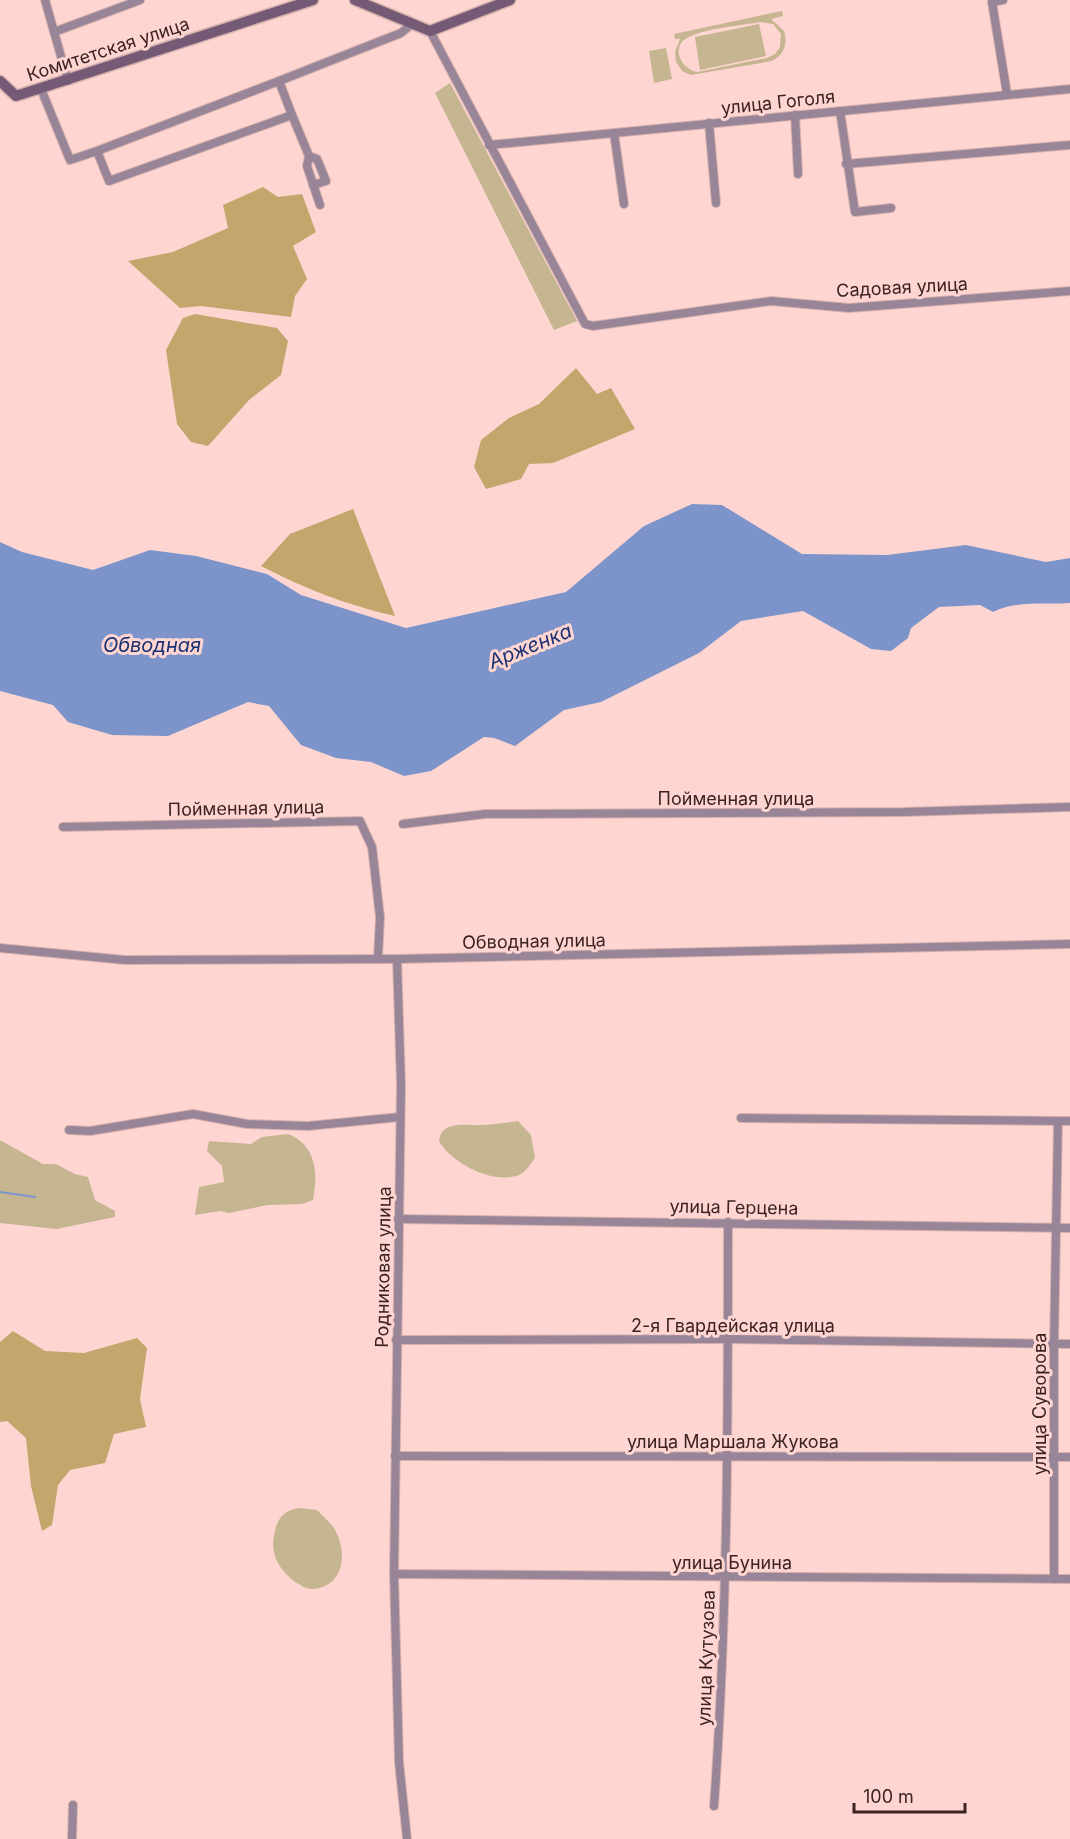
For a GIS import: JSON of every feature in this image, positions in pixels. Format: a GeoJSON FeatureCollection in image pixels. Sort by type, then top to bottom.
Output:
{"type":"FeatureCollection","features":[{"type":"Feature","properties":{"kind":"street"},"geometry":{"type":"LineString","coordinates":[[45,0],[68,81]]}},
{"type":"Feature","properties":{"kind":"street"},"geometry":{"type":"LineString","coordinates":[[54,33],[140,0]]}},
{"type":"Feature","properties":{"kind":"street","name":"Комитетская улица"},"geometry":{"type":"LineString","coordinates":[[0,81],[16,96],[313,0]]}},
{"type":"Feature","properties":{"kind":"street"},"geometry":{"type":"LineString","coordinates":[[355,0],[430,31],[489,145]]}},
{"type":"Feature","properties":{"kind":"street"},"geometry":{"type":"LineString","coordinates":[[430,31],[510,0]]}},
{"type":"Feature","properties":{"kind":"street"},"geometry":{"type":"LineString","coordinates":[[1003,0],[992,2],[1007,94]]}},
{"type":"Feature","properties":{"kind":"street"},"geometry":{"type":"LineString","coordinates":[[41,89],[70,160],[401,33],[412,24]]}},
{"type":"Feature","properties":{"kind":"street"},"geometry":{"type":"LineString","coordinates":[[279,81],[309,156],[307,166],[320,205]]}},
{"type":"Feature","properties":{"kind":"street","name":"улица Гоголя"},"geometry":{"type":"LineString","coordinates":[[489,145],[1070,89]]}},
{"type":"Feature","properties":{"kind":"street"},"geometry":{"type":"LineString","coordinates":[[840,111],[846,164],[855,212],[891,208]]}},
{"type":"Feature","properties":{"kind":"street"},"geometry":{"type":"LineString","coordinates":[[97,151],[109,181],[292,115]]}},
{"type":"Feature","properties":{"kind":"street"},"geometry":{"type":"LineString","coordinates":[[795,115],[798,174]]}},
{"type":"Feature","properties":{"kind":"street"},"geometry":{"type":"LineString","coordinates":[[709,123],[716,203]]}},
{"type":"Feature","properties":{"kind":"street"},"geometry":{"type":"LineString","coordinates":[[614,133],[624,204]]}},
{"type":"Feature","properties":{"kind":"street","name":"Садовая улица"},"geometry":{"type":"LineString","coordinates":[[489,145],[585,324],[593,326],[771,301],[849,308],[1070,291]]}},
{"type":"Feature","properties":{"kind":"street"},"geometry":{"type":"LineString","coordinates":[[846,164],[1070,145]]}},
{"type":"Feature","properties":{"kind":"street"},"geometry":{"type":"LineString","coordinates":[[309,156],[317,159],[326,181],[314,185]]}},
{"type":"Feature","properties":{"kind":"street","name":"Пойменная улица"},"geometry":{"type":"LineString","coordinates":[[404,824],[486,814],[904,812],[1070,807]]}},
{"type":"Feature","properties":{"kind":"street","name":"Пойменная улица"},"geometry":{"type":"LineString","coordinates":[[63,827],[360,821],[372,847],[380,917],[378,959]]}},
{"type":"Feature","properties":{"kind":"street","name":"Обводная улица"},"geometry":{"type":"LineString","coordinates":[[0,948],[125,960],[397,959],[1070,944]]}},
{"type":"Feature","properties":{"kind":"street","name":"Родниковая улица"},"geometry":{"type":"LineString","coordinates":[[397,959],[400,1117],[394,1575],[399,1762],[407,1839]]}},
{"type":"Feature","properties":{"kind":"street"},"geometry":{"type":"LineString","coordinates":[[69,1130],[90,1131],[194,1114],[248,1125],[308,1126],[400,1117]]}},
{"type":"Feature","properties":{"kind":"street"},"geometry":{"type":"LineString","coordinates":[[741,1118],[1070,1121]]}},
{"type":"Feature","properties":{"kind":"street","name":"улица Суворова"},"geometry":{"type":"LineString","coordinates":[[1054,1579],[1054,1344],[1058,1228],[1058,1121]]}},
{"type":"Feature","properties":{"kind":"street","name":"улица Герцена"},"geometry":{"type":"LineString","coordinates":[[398,1219],[1070,1228]]}},
{"type":"Feature","properties":{"kind":"street","name":"улица Кутузова"},"geometry":{"type":"LineString","coordinates":[[714,1806],[728,1456],[729,1222]]}},
{"type":"Feature","properties":{"kind":"street","name":"2-я Гвардейская улица"},"geometry":{"type":"LineString","coordinates":[[396,1340],[728,1340],[1070,1344]]}},
{"type":"Feature","properties":{"kind":"street","name":"улица Маршала Жукова"},"geometry":{"type":"LineString","coordinates":[[395,1456],[1070,1457]]}},
{"type":"Feature","properties":{"kind":"street","name":"улица Бунина"},"geometry":{"type":"LineString","coordinates":[[394,1575],[1070,1579]]}},
{"type":"Feature","properties":{"kind":"street"},"geometry":{"type":"LineString","coordinates":[[72,1839],[73,1805]]}},
{"type":"Feature","properties":{"kind":"shaded area"},"geometry":{"type":"Polygon","coordinates":[[[782,11],[783,16],[771,19],[784,31],[786,40],[782,52],[772,61],[691,75],[682,71],[676,62],[675,52],[680,39],[675,39],[674,34],[782,11]],[[760,22],[696,34],[680,45],[682,62],[697,72],[767,58],[775,54],[780,47],[781,34],[773,24],[760,22]]]}},
{"type":"Feature","properties":{"kind":"shaded area"},"geometry":{"type":"Polygon","coordinates":[[[759,24],[766,56],[700,70],[695,37],[759,24]]]}},
{"type":"Feature","properties":{"kind":"shaded area"},"geometry":{"type":"Polygon","coordinates":[[[666,48],[672,79],[654,83],[649,51],[666,48]]]}},
{"type":"Feature","properties":{"kind":"shaded area"},"geometry":{"type":"Polygon","coordinates":[[[450,83],[577,321],[554,330],[435,93],[450,83]]]}},
{"type":"Feature","properties":{"kind":"shaded area"},"geometry":{"type":"Polygon","coordinates":[[[263,187],[278,197],[302,194],[316,232],[293,246],[307,279],[295,296],[291,317],[201,306],[180,308],[128,261],[173,252],[228,228],[223,205],[263,187]]]}},
{"type":"Feature","properties":{"kind":"shaded area"},"geometry":{"type":"Polygon","coordinates":[[[195,314],[277,328],[288,341],[281,375],[249,400],[208,446],[191,442],[177,424],[166,350],[183,318],[195,314]]]}},
{"type":"Feature","properties":{"kind":"shaded area"},"geometry":{"type":"Polygon","coordinates":[[[576,368],[597,394],[611,388],[635,429],[553,463],[529,464],[521,479],[486,489],[474,467],[481,440],[509,418],[539,404],[576,368]]]}},
{"type":"Feature","properties":{"kind":"shaded area"},"geometry":{"type":"Polygon","coordinates":[[[353,509],[395,616],[326,596],[261,566],[290,534],[353,509]]]}},
{"type":"Feature","properties":{"kind":"shaded area"},"geometry":{"type":"Polygon","coordinates":[[[518,1121],[531,1135],[535,1158],[519,1175],[497,1177],[474,1170],[453,1157],[439,1141],[444,1130],[449,1127],[518,1121]]]}},
{"type":"Feature","properties":{"kind":"shaded area"},"geometry":{"type":"Polygon","coordinates":[[[288,1134],[305,1145],[310,1153],[315,1171],[313,1200],[302,1204],[268,1205],[229,1213],[220,1211],[195,1215],[199,1187],[224,1182],[222,1166],[207,1151],[209,1141],[251,1144],[262,1137],[288,1134]]]}},
{"type":"Feature","properties":{"kind":"shaded area"},"geometry":{"type":"Polygon","coordinates":[[[0,1140],[43,1164],[56,1164],[75,1174],[88,1177],[95,1200],[115,1211],[115,1217],[57,1229],[0,1223],[0,1140]]]}},
{"type":"Feature","properties":{"kind":"shaded area"},"geometry":{"type":"Polygon","coordinates":[[[13,1331],[45,1351],[84,1353],[137,1338],[147,1348],[140,1399],[146,1427],[114,1434],[105,1463],[70,1470],[58,1485],[52,1525],[42,1531],[31,1486],[26,1438],[7,1421],[0,1422],[0,1342],[13,1331]]]}},
{"type":"Feature","properties":{"kind":"shaded area"},"geometry":{"type":"Polygon","coordinates":[[[299,1508],[317,1510],[331,1524],[339,1539],[342,1558],[337,1576],[323,1587],[305,1588],[284,1572],[276,1560],[273,1539],[276,1526],[286,1512],[299,1508]]]}},
{"type":"Feature","properties":{"kind":"water","name":"Обводная"},"geometry":{"type":"Polygon","coordinates":[[[692,504],[722,505],[802,554],[887,555],[966,545],[1046,562],[1070,558],[1070,603],[1021,604],[993,612],[980,605],[939,607],[911,628],[908,638],[891,651],[871,649],[803,611],[741,621],[699,653],[601,702],[564,710],[515,746],[494,738],[484,737],[431,771],[404,776],[371,762],[336,758],[301,745],[269,706],[248,702],[168,736],[112,735],[68,722],[53,705],[0,691],[0,542],[22,552],[93,570],[150,550],[196,556],[267,574],[301,595],[406,628],[566,592],[644,526],[692,504]]]}},
{"type":"Feature","properties":{"kind":"waterway"},"geometry":{"type":"LineString","coordinates":[[0,1192],[35,1197]]}},
{"type":"Feature","properties":{"kind":"water label","name":"Арженка"},"geometry":{"type":"Point","coordinates":[530,646]}}]}
